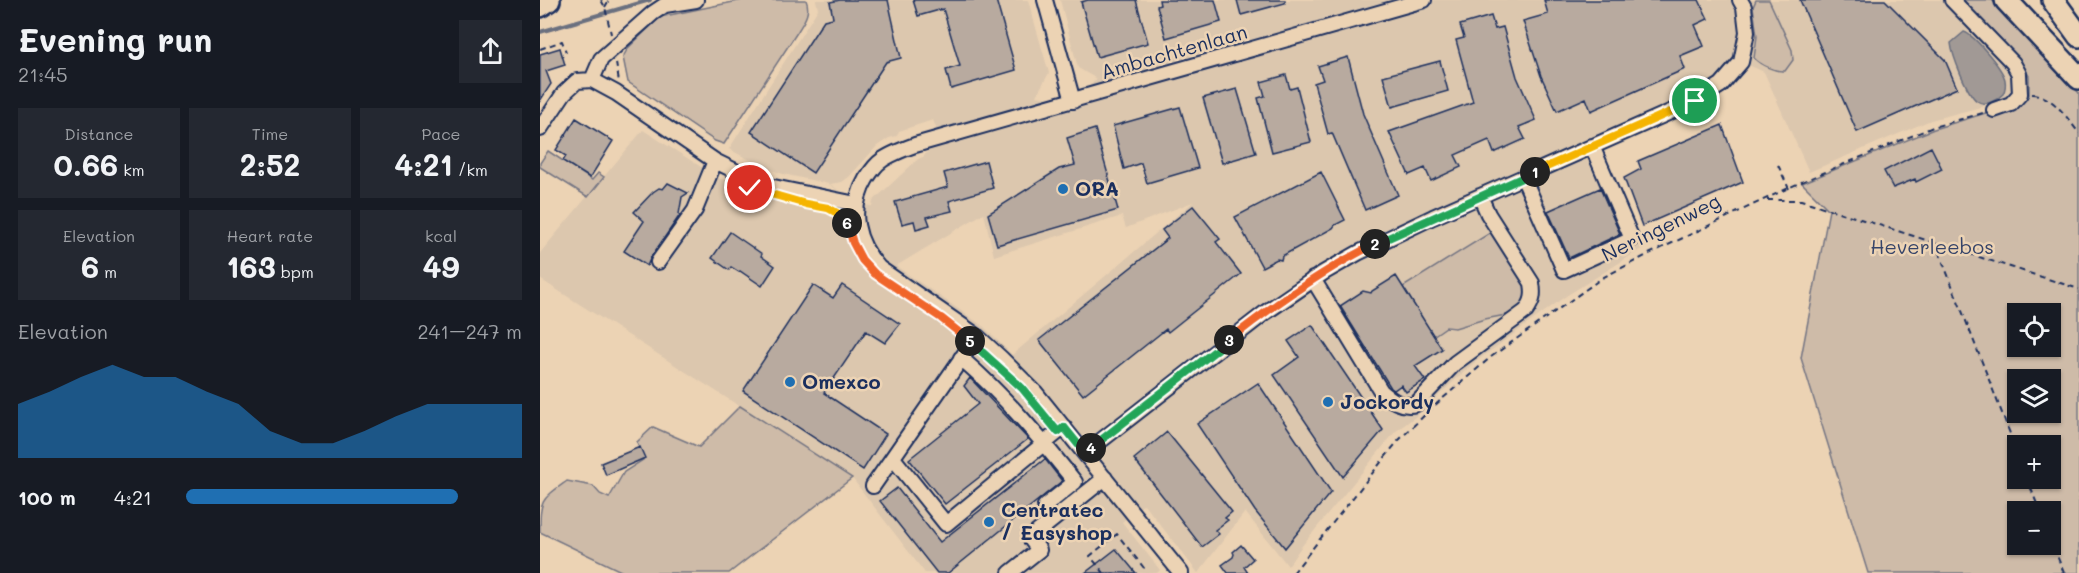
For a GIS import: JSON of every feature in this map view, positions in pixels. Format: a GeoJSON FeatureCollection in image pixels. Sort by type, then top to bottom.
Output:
{"type":"FeatureCollection","features":[{"type":"Feature","properties":{"kind":"highway"},"geometry":{"type":"LineString","coordinates":[[540,6],[549,0]]}},
{"type":"Feature","properties":{"kind":"highway"},"geometry":{"type":"LineString","coordinates":[[2006,0],[2079,78]]}},
{"type":"Feature","properties":{"kind":"highway"},"geometry":{"type":"LineString","coordinates":[[2053,0],[2079,36]]}},
{"type":"Feature","properties":{"kind":"street"},"geometry":{"type":"LineString","coordinates":[[592,80],[601,59],[653,13],[665,5],[696,0]]}},
{"type":"Feature","properties":{"kind":"street"},"geometry":{"type":"LineString","coordinates":[[1045,0],[1073,101]]}},
{"type":"Feature","properties":{"kind":"street","name":"Ambachtenlaan"},"geometry":{"type":"LineString","coordinates":[[1181,573],[1035,392],[977,336],[879,268],[868,256],[860,240],[855,221],[856,204],[861,188],[881,161],[915,145],[1424,0]]}},
{"type":"Feature","properties":{"kind":"street"},"geometry":{"type":"LineString","coordinates":[[1085,453],[1266,312],[1313,279],[1358,253],[1695,101],[1721,86],[1741,62],[1747,32],[1744,8],[1740,0]]}},
{"type":"Feature","properties":{"kind":"street"},"geometry":{"type":"LineString","coordinates":[[1952,0],[2013,63],[2019,74],[2020,94],[2011,104],[1994,110]]}},
{"type":"Feature","properties":{"kind":"street"},"geometry":{"type":"LineString","coordinates":[[540,129],[564,93],[577,81],[592,80],[616,93],[715,161],[764,185],[856,204]]}},
{"type":"Feature","properties":{"kind":"street"},"geometry":{"type":"LineString","coordinates":[[1523,177],[1564,270],[1632,239],[1592,146]]}},
{"type":"Feature","properties":{"kind":"street"},"geometry":{"type":"LineString","coordinates":[[658,262],[695,210],[715,161]]}},
{"type":"Feature","properties":{"kind":"street"},"geometry":{"type":"LineString","coordinates":[[1313,279],[1382,391],[1390,400],[1401,405],[1416,404],[1455,363],[1527,311],[1533,301],[1532,283],[1488,214],[1480,196]]}},
{"type":"Feature","properties":{"kind":"street"},"geometry":{"type":"LineString","coordinates":[[873,486],[977,336]]}},
{"type":"Feature","properties":{"kind":"street"},"geometry":{"type":"LineString","coordinates":[[961,358],[993,386],[1045,443],[1075,482],[1046,506]]}},
{"type":"Feature","properties":{"kind":"street"},"geometry":{"type":"LineString","coordinates":[[893,458],[946,524],[1064,427]]}},
{"type":"Feature","properties":{"kind":"street"},"geometry":{"type":"LineString","coordinates":[[1010,573],[1039,550],[1030,538],[1105,478]]}},
{"type":"Feature","properties":{"kind":"path"},"geometry":{"type":"LineString","coordinates":[[601,0],[607,14]]}},
{"type":"Feature","properties":{"kind":"path"},"geometry":{"type":"LineString","coordinates":[[605,7],[609,0]]}},
{"type":"Feature","properties":{"kind":"path"},"geometry":{"type":"LineString","coordinates":[[540,49],[562,41],[566,52]]}},
{"type":"Feature","properties":{"kind":"path"},"geometry":{"type":"LineString","coordinates":[[2020,94],[2040,95],[2060,109],[2079,133]]}},
{"type":"Feature","properties":{"kind":"path","name":"Neringenweg"},"geometry":{"type":"LineString","coordinates":[[1293,573],[1398,441],[1434,406],[1491,357],[1602,278],[1789,189],[1933,127],[1994,110]]}},
{"type":"Feature","properties":{"kind":"path"},"geometry":{"type":"LineString","coordinates":[[1778,165],[1789,189]]}},
{"type":"Feature","properties":{"kind":"path"},"geometry":{"type":"LineString","coordinates":[[1764,201],[1801,200],[2079,289]]}},
{"type":"Feature","properties":{"kind":"path"},"geometry":{"type":"LineString","coordinates":[[1935,243],[2011,435]]}},
{"type":"Feature","properties":{"kind":"path"},"geometry":{"type":"LineString","coordinates":[[1104,573],[1090,556],[1117,534],[1144,568],[1142,571]]}},
{"type":"Feature","properties":{"kind":"path"},"geometry":{"type":"LineString","coordinates":[[2057,555],[2064,573]]}},
{"type":"Feature","properties":{"kind":"shaded area"},"geometry":{"type":"Polygon","coordinates":[[[816,0],[1028,0],[1049,73],[1036,96],[1073,101],[1097,79],[1078,68],[1060,0],[1945,0],[2011,74],[2015,85],[2011,95],[2000,102],[1931,120],[1809,172],[1764,72],[1742,62],[1721,85],[1600,143],[1643,248],[1566,296],[1474,363],[1395,432],[1288,566],[1245,512],[1198,573],[1144,504],[1122,522],[1160,570],[1157,573],[925,573],[852,478],[540,279],[540,253],[643,130],[720,179],[764,185],[804,202],[855,204],[829,184],[783,174],[761,166],[729,149],[818,9],[816,0]],[[933,120],[899,131],[897,136],[877,146],[849,177],[842,182],[830,184],[856,204],[872,206],[873,201],[918,159],[923,157],[940,138],[933,120]],[[1193,202],[1126,228],[1122,216],[994,256],[984,213],[896,266],[983,326],[1012,355],[1193,202]]]}},
{"type":"Feature","properties":{"kind":"shaded area"},"geometry":{"type":"Polygon","coordinates":[[[1964,32],[1969,34],[1994,61],[2005,80],[2003,94],[1991,102],[1980,103],[1973,97],[1957,65],[1951,43],[1964,32]]]}},
{"type":"Feature","properties":{"kind":"green space"},"geometry":{"type":"Polygon","coordinates":[[[743,0],[806,0],[807,12],[798,31],[724,144],[715,141],[628,82],[623,57],[628,48],[660,17],[743,0]]]}},
{"type":"Feature","properties":{"kind":"green space"},"geometry":{"type":"Polygon","coordinates":[[[1756,0],[1769,0],[1792,50],[1793,60],[1785,71],[1768,68],[1754,58],[1757,36],[1753,7],[1756,0]]]}},
{"type":"Feature","properties":{"kind":"green space","name":"Heverleebos"},"geometry":{"type":"Polygon","coordinates":[[[1957,0],[1992,0],[2079,93],[2079,573],[1868,573],[1801,358],[1829,210],[1802,183],[1934,129],[2021,102],[2029,95],[2029,76],[2022,64],[1957,0]]]}},
{"type":"Feature","properties":{"kind":"green space"},"geometry":{"type":"Polygon","coordinates":[[[548,151],[592,180],[598,173],[604,177],[588,197],[540,167],[548,151]]]}},
{"type":"Feature","properties":{"kind":"green space"},"geometry":{"type":"Polygon","coordinates":[[[1493,231],[1523,281],[1526,288],[1526,300],[1516,313],[1455,328],[1446,327],[1433,336],[1403,287],[1493,231]]]}},
{"type":"Feature","properties":{"kind":"green space"},"geometry":{"type":"Polygon","coordinates":[[[740,406],[852,478],[729,573],[625,573],[540,532],[544,501],[567,481],[593,486],[600,494],[609,498],[624,472],[643,460],[637,442],[653,427],[699,447],[740,406]]]}},
{"type":"Feature","properties":{"kind":"building"},"geometry":{"type":"Polygon","coordinates":[[[888,0],[901,58],[886,62],[813,173],[751,132],[824,20],[833,18],[830,2],[888,0]]]}},
{"type":"Feature","properties":{"kind":"building"},"geometry":{"type":"Polygon","coordinates":[[[913,0],[996,0],[1016,70],[951,89],[946,70],[960,66],[943,9],[918,16],[913,0]]]}},
{"type":"Feature","properties":{"kind":"building"},"geometry":{"type":"Polygon","coordinates":[[[1136,0],[1148,43],[1097,57],[1081,2],[1136,0]]]}},
{"type":"Feature","properties":{"kind":"building"},"geometry":{"type":"Polygon","coordinates":[[[1159,0],[1215,0],[1221,22],[1166,38],[1157,6],[1160,5],[1159,0]]]}},
{"type":"Feature","properties":{"kind":"building"},"geometry":{"type":"Polygon","coordinates":[[[1237,0],[1285,0],[1285,3],[1241,15],[1237,0]]]}},
{"type":"Feature","properties":{"kind":"building"},"geometry":{"type":"Polygon","coordinates":[[[1544,0],[1699,0],[1708,19],[1695,25],[1704,46],[1680,56],[1685,69],[1591,111],[1586,98],[1557,111],[1541,76],[1523,21],[1548,14],[1544,0]]]}},
{"type":"Feature","properties":{"kind":"building"},"geometry":{"type":"Polygon","coordinates":[[[1800,0],[1885,0],[1945,60],[1957,88],[1857,132],[1800,0]]]}},
{"type":"Feature","properties":{"kind":"building"},"geometry":{"type":"Polygon","coordinates":[[[1491,16],[1495,29],[1503,27],[1517,77],[1536,120],[1519,127],[1525,139],[1494,153],[1489,140],[1455,155],[1461,167],[1431,181],[1425,168],[1409,175],[1389,132],[1473,102],[1456,40],[1464,38],[1460,25],[1491,16]]]}},
{"type":"Feature","properties":{"kind":"building"},"geometry":{"type":"Polygon","coordinates":[[[560,48],[565,65],[546,71],[551,84],[540,101],[540,54],[560,48]]]}},
{"type":"Feature","properties":{"kind":"building"},"geometry":{"type":"Polygon","coordinates":[[[1348,57],[1363,114],[1398,195],[1365,210],[1332,133],[1328,134],[1314,83],[1323,80],[1318,66],[1348,57]]]}},
{"type":"Feature","properties":{"kind":"building"},"geometry":{"type":"Polygon","coordinates":[[[1440,61],[1448,91],[1392,107],[1383,76],[1440,61]]]}},
{"type":"Feature","properties":{"kind":"building"},"geometry":{"type":"Polygon","coordinates":[[[1286,75],[1290,89],[1297,87],[1311,142],[1272,152],[1258,98],[1265,96],[1261,82],[1286,75]]]}},
{"type":"Feature","properties":{"kind":"building"},"geometry":{"type":"Polygon","coordinates":[[[1237,89],[1256,153],[1222,163],[1203,98],[1237,89]]]}},
{"type":"Feature","properties":{"kind":"building"},"geometry":{"type":"Polygon","coordinates":[[[1180,107],[1198,168],[1147,183],[1141,163],[1124,169],[1113,126],[1180,107]]]}},
{"type":"Feature","properties":{"kind":"building"},"geometry":{"type":"Polygon","coordinates":[[[576,118],[613,141],[590,178],[563,161],[566,156],[556,150],[576,118]]]}},
{"type":"Feature","properties":{"kind":"building"},"geometry":{"type":"Polygon","coordinates":[[[1722,125],[1743,182],[1642,226],[1624,178],[1641,169],[1638,161],[1722,125]]]}},
{"type":"Feature","properties":{"kind":"building","name":"ORA"},"geometry":{"type":"Polygon","coordinates":[[[1095,129],[1118,210],[997,245],[988,214],[1059,169],[1075,165],[1067,138],[1095,129]]]}},
{"type":"Feature","properties":{"kind":"building"},"geometry":{"type":"Polygon","coordinates":[[[1931,147],[1942,169],[1916,182],[1915,179],[1893,188],[1884,171],[1931,147]]]}},
{"type":"Feature","properties":{"kind":"building"},"geometry":{"type":"Polygon","coordinates":[[[986,161],[993,188],[949,201],[952,211],[927,217],[930,225],[916,229],[914,221],[902,224],[895,202],[948,187],[944,173],[986,161]]]}},
{"type":"Feature","properties":{"kind":"building"},"geometry":{"type":"Polygon","coordinates":[[[1321,172],[1345,220],[1282,256],[1281,260],[1277,259],[1262,267],[1235,217],[1321,172]]]}},
{"type":"Feature","properties":{"kind":"building"},"geometry":{"type":"Polygon","coordinates":[[[668,183],[688,193],[682,197],[680,215],[647,266],[624,251],[644,221],[634,212],[653,192],[659,188],[663,189],[668,183]]]}},
{"type":"Feature","properties":{"kind":"building"},"geometry":{"type":"Polygon","coordinates":[[[1600,188],[1620,234],[1569,258],[1548,211],[1600,188]]]}},
{"type":"Feature","properties":{"kind":"building"},"geometry":{"type":"Polygon","coordinates":[[[1193,206],[1220,239],[1216,242],[1241,274],[1168,332],[1166,329],[1083,395],[1039,340],[1168,238],[1162,230],[1193,206]]]}},
{"type":"Feature","properties":{"kind":"building"},"geometry":{"type":"Polygon","coordinates":[[[730,232],[775,266],[762,286],[740,271],[731,267],[729,270],[712,258],[730,232]]]}},
{"type":"Feature","properties":{"kind":"building"},"geometry":{"type":"Polygon","coordinates":[[[1396,276],[1442,349],[1415,366],[1425,380],[1406,392],[1401,385],[1394,390],[1391,388],[1340,306],[1363,291],[1371,293],[1396,276]]]}},
{"type":"Feature","properties":{"kind":"building","name":"Omexco"},"geometry":{"type":"Polygon","coordinates":[[[813,285],[833,298],[842,285],[900,324],[885,343],[866,331],[824,393],[886,434],[863,470],[743,391],[813,285]]]}},
{"type":"Feature","properties":{"kind":"building","name":"Jockordy"},"geometry":{"type":"Polygon","coordinates":[[[1312,325],[1383,430],[1343,477],[1274,375],[1299,357],[1288,341],[1312,325]]]}},
{"type":"Feature","properties":{"kind":"building"},"geometry":{"type":"Polygon","coordinates":[[[970,378],[1028,439],[945,504],[909,459],[978,404],[964,386],[970,378]]]}},
{"type":"Feature","properties":{"kind":"building"},"geometry":{"type":"Polygon","coordinates":[[[1258,383],[1331,492],[1285,548],[1255,511],[1197,424],[1258,383]]]}},
{"type":"Feature","properties":{"kind":"building"},"geometry":{"type":"Polygon","coordinates":[[[1167,432],[1232,512],[1225,518],[1228,520],[1215,530],[1219,534],[1202,547],[1134,459],[1167,432]]]}},
{"type":"Feature","properties":{"kind":"building"},"geometry":{"type":"Polygon","coordinates":[[[640,447],[645,458],[606,475],[601,463],[640,447]]]}},
{"type":"Feature","properties":{"kind":"building","name":"Centratec / Easyshop"},"geometry":{"type":"Polygon","coordinates":[[[1045,459],[1062,481],[948,573],[937,573],[880,501],[897,488],[940,542],[1045,459]]]}},
{"type":"Feature","properties":{"kind":"building"},"geometry":{"type":"Polygon","coordinates":[[[1241,545],[1253,559],[1244,567],[1248,573],[1228,573],[1222,565],[1233,557],[1233,552],[1241,545]]]}},
{"type":"Feature","properties":{"kind":"building"},"geometry":{"type":"Polygon","coordinates":[[[1116,549],[1136,573],[1085,573],[1116,549]]]}},
{"type":"Feature","properties":{"kind":"waterway"},"geometry":{"type":"LineString","coordinates":[[540,32],[650,0]]}},
{"type":"Feature","properties":{"kind":"place","name":"ORA"},"geometry":{"type":"Point","coordinates":[1063,189]}},
{"type":"Feature","properties":{"kind":"place","name":"Omexco"},"geometry":{"type":"Point","coordinates":[790,382]}},
{"type":"Feature","properties":{"kind":"place","name":"Jockordy"},"geometry":{"type":"Point","coordinates":[1328,402]}},
{"type":"Feature","properties":{"kind":"place","name":"Centratec / Easyshop"},"geometry":{"type":"Point","coordinates":[989,522]}},
{"type":"Feature","properties":{"kind":"route"},"geometry":{"type":"LineString","coordinates":[[750,188],[828,208],[839,214],[847,223],[853,243],[862,260],[875,274],[941,318],[972,342],[1022,388],[1058,432],[1064,427],[1085,453],[1266,312],[1323,273],[1358,253],[1433,217],[1695,101]]}}]}
